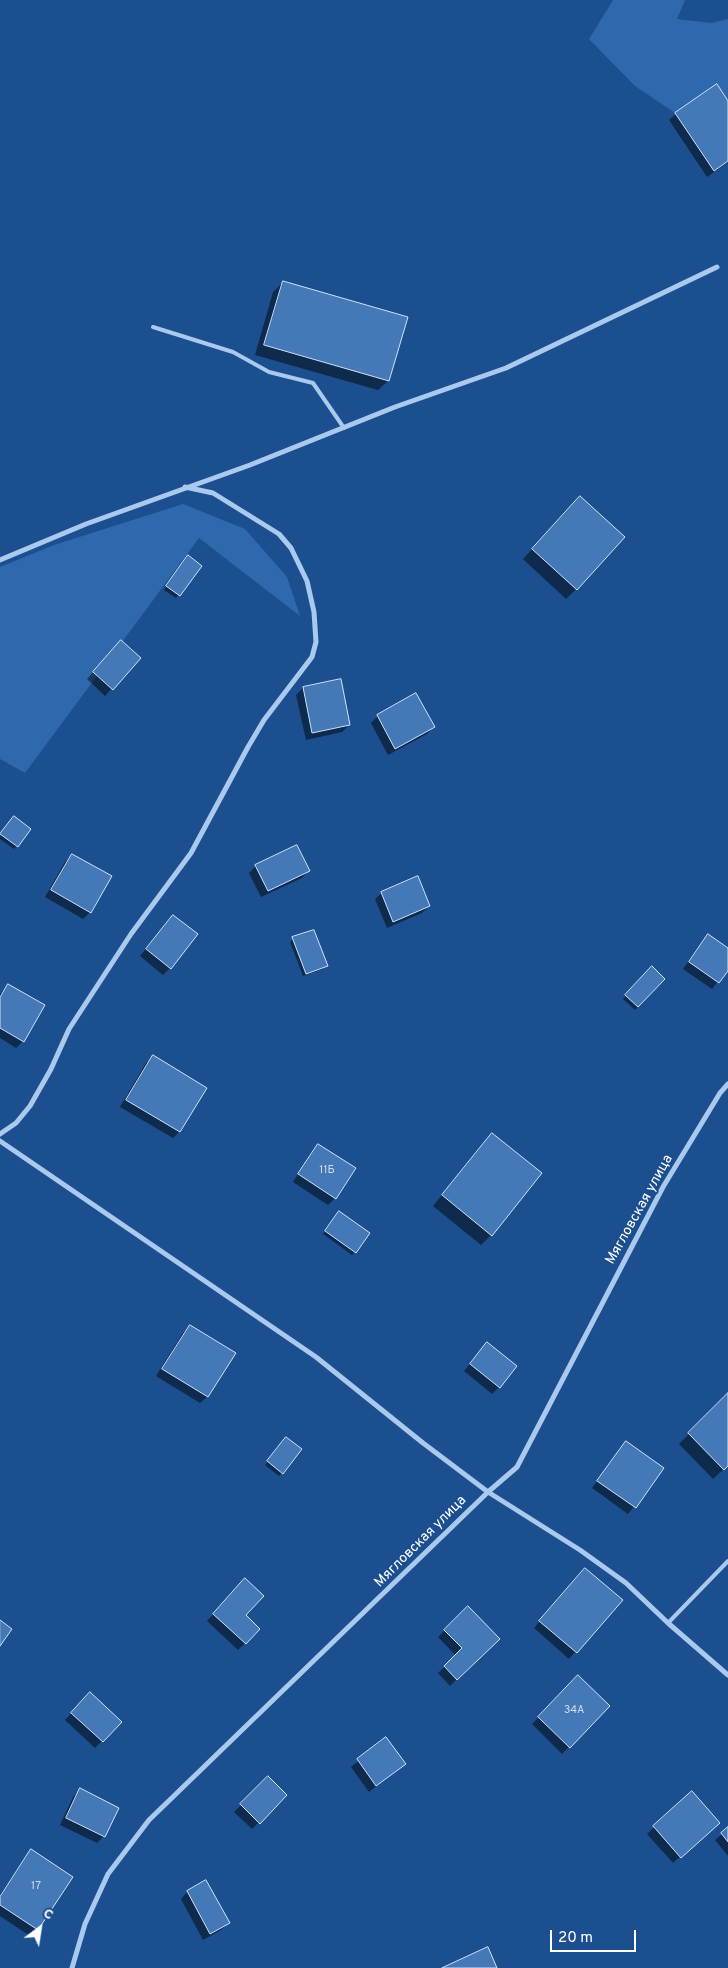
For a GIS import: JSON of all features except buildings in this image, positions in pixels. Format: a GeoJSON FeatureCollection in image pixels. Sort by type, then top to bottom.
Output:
{"type":"FeatureCollection","features":[{"type":"Feature","properties":{"kind":"street"},"geometry":{"type":"LineString","coordinates":[[0,560],[86,524],[250,465],[395,407],[506,368],[717,267]]}},
{"type":"Feature","properties":{"kind":"street"},"geometry":{"type":"LineString","coordinates":[[0,1134],[16,1123],[30,1106],[51,1069],[70,1029],[131,934],[191,853],[268,714],[312,657],[316,642],[314,612],[308,581],[292,548],[279,534],[213,493],[185,487]]}},
{"type":"Feature","properties":{"kind":"street","name":"Мягловская улица"},"geometry":{"type":"LineString","coordinates":[[72,1968],[86,1924],[108,1874],[149,1820],[517,1466],[663,1187],[720,1093],[728,1084]]}},
{"type":"Feature","properties":{"kind":"street"},"geometry":{"type":"LineString","coordinates":[[0,1141],[316,1357],[423,1443],[488,1492],[580,1550],[626,1583],[668,1624],[728,1675]]}},
{"type":"Feature","properties":{"kind":"lane"},"geometry":{"type":"LineString","coordinates":[[153,327],[234,352],[269,372],[313,383],[344,428]]}},
{"type":"Feature","properties":{"kind":"lane"},"geometry":{"type":"LineString","coordinates":[[668,1624],[728,1561]]}},
{"type":"Feature","properties":{"kind":"shaded area"},"geometry":{"type":"Polygon","coordinates":[[[613,0],[685,0],[677,19],[711,23],[728,19],[728,101],[717,85],[675,113],[635,86],[589,39],[613,0]]]}},
{"type":"Feature","properties":{"kind":"shaded area"},"geometry":{"type":"Polygon","coordinates":[[[183,504],[245,529],[287,577],[300,616],[199,538],[25,773],[0,759],[0,567],[54,545],[183,504]]]}}]}
